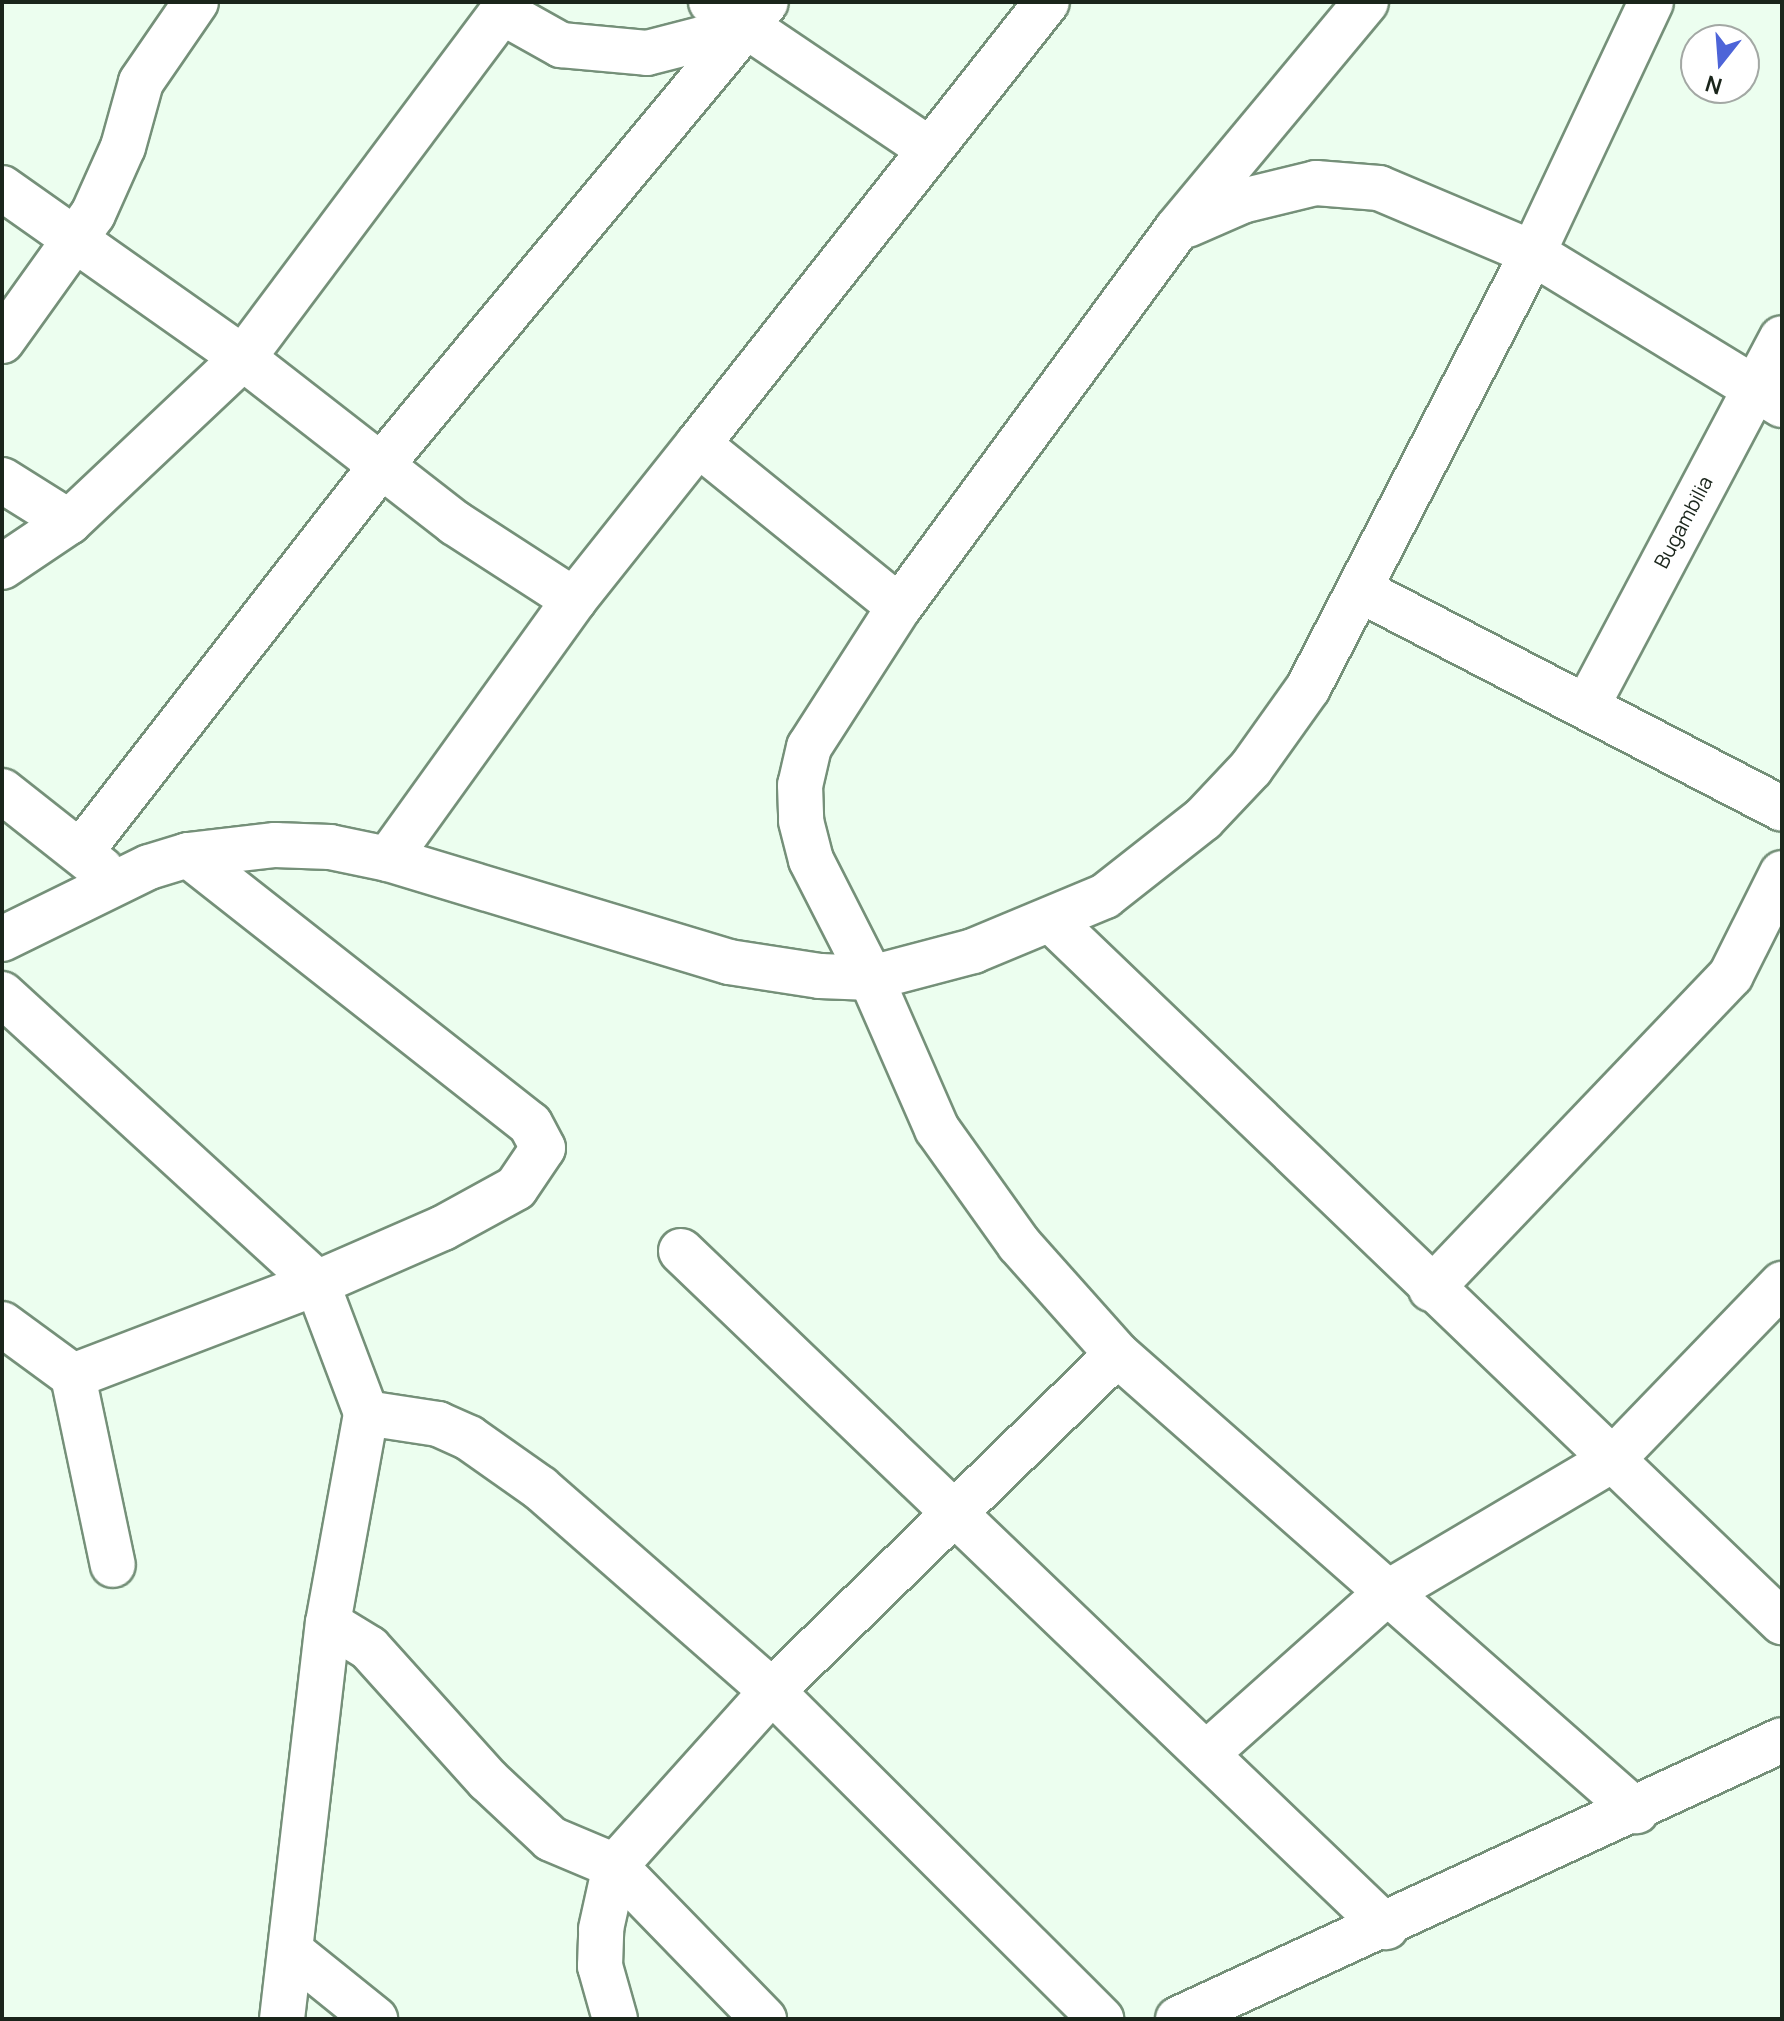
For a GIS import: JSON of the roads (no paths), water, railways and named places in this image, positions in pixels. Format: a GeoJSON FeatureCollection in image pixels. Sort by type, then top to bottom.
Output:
{"type":"FeatureCollection","features":[{"type":"Feature","properties":{"kind":"street"},"geometry":{"type":"LineString","coordinates":[[2,341],[76,240],[118,159],[141,82],[196,2]]}},
{"type":"Feature","properties":{"kind":"street"},"geometry":{"type":"LineString","coordinates":[[711,2],[757,14],[929,149]]}},
{"type":"Feature","properties":{"kind":"street"},"geometry":{"type":"LineString","coordinates":[[388,859],[574,600],[1047,2]]}},
{"type":"Feature","properties":{"kind":"street"},"geometry":{"type":"LineString","coordinates":[[1366,2],[1177,229],[899,607],[809,747],[800,785],[801,821],[811,860],[871,978],[937,1129],[972,1184],[1117,1354],[1636,1811]]}},
{"type":"Feature","properties":{"kind":"street"},"geometry":{"type":"LineString","coordinates":[[2,939],[112,881],[188,855],[275,845],[330,847],[388,859],[729,962],[777,972],[871,978],[973,951],[1053,922],[1105,896],[1154,862],[1251,768],[1308,688],[1362,591],[1533,253],[1651,2]]}},
{"type":"Feature","properties":{"kind":"street"},"geometry":{"type":"LineString","coordinates":[[2,567],[69,522],[243,358],[505,7],[561,45],[647,53],[757,14]]}},
{"type":"Feature","properties":{"kind":"street"},"geometry":{"type":"LineString","coordinates":[[82,850],[383,463],[757,14]]}},
{"type":"Feature","properties":{"kind":"street"},"geometry":{"type":"LineString","coordinates":[[1177,229],[1242,201],[1331,184],[1379,188],[1533,253],[1767,397]]}},
{"type":"Feature","properties":{"kind":"street"},"geometry":{"type":"LineString","coordinates":[[2,188],[243,358],[383,463],[455,523],[574,600]]}},
{"type":"Feature","properties":{"kind":"street","name":"Bugambilia"},"geometry":{"type":"LineString","coordinates":[[1587,706],[1767,397],[1782,338]]}},
{"type":"Feature","properties":{"kind":"street"},"geometry":{"type":"LineString","coordinates":[[698,444],[899,607]]}},
{"type":"Feature","properties":{"kind":"street"},"geometry":{"type":"LineString","coordinates":[[2,480],[69,522]]}},
{"type":"Feature","properties":{"kind":"street"},"geometry":{"type":"LineString","coordinates":[[1362,591],[1782,809]]}},
{"type":"Feature","properties":{"kind":"street"},"geometry":{"type":"LineString","coordinates":[[2,791],[82,850],[112,881]]}},
{"type":"Feature","properties":{"kind":"street"},"geometry":{"type":"LineString","coordinates":[[73,1376],[317,1283],[443,1228],[516,1188],[538,1163],[543,1148],[530,1124],[188,855]]}},
{"type":"Feature","properties":{"kind":"street"},"geometry":{"type":"LineString","coordinates":[[1431,1289],[1731,975],[1782,873]]}},
{"type":"Feature","properties":{"kind":"street"},"geometry":{"type":"LineString","coordinates":[[1053,922],[1431,1289],[1782,1622]]}},
{"type":"Feature","properties":{"kind":"street"},"geometry":{"type":"LineString","coordinates":[[2,994],[317,1283],[366,1413],[328,1623],[282,2019]]}},
{"type":"Feature","properties":{"kind":"street"},"geometry":{"type":"LineString","coordinates":[[681,1251],[959,1514],[1386,1927]]}},
{"type":"Feature","properties":{"kind":"street"},"geometry":{"type":"LineString","coordinates":[[1206,1754],[1387,1593],[1612,1460],[1782,1284]]}},
{"type":"Feature","properties":{"kind":"street"},"geometry":{"type":"LineString","coordinates":[[2,1324],[73,1376],[113,1565]]}},
{"type":"Feature","properties":{"kind":"street"},"geometry":{"type":"LineString","coordinates":[[615,2019],[600,1966],[601,1929],[615,1866],[772,1691],[959,1514],[1117,1354]]}},
{"type":"Feature","properties":{"kind":"street"},"geometry":{"type":"LineString","coordinates":[[366,1413],[405,1415],[438,1424],[503,1460],[772,1691],[1101,2019]]}},
{"type":"Feature","properties":{"kind":"street"},"geometry":{"type":"LineString","coordinates":[[328,1623],[369,1648],[488,1780],[551,1839],[615,1866],[764,2019]]}},
{"type":"Feature","properties":{"kind":"street"},"geometry":{"type":"LineString","coordinates":[[1178,2019],[1386,1927],[1782,1740]]}},
{"type":"Feature","properties":{"kind":"street"},"geometry":{"type":"LineString","coordinates":[[292,1952],[375,2019]]}}]}
